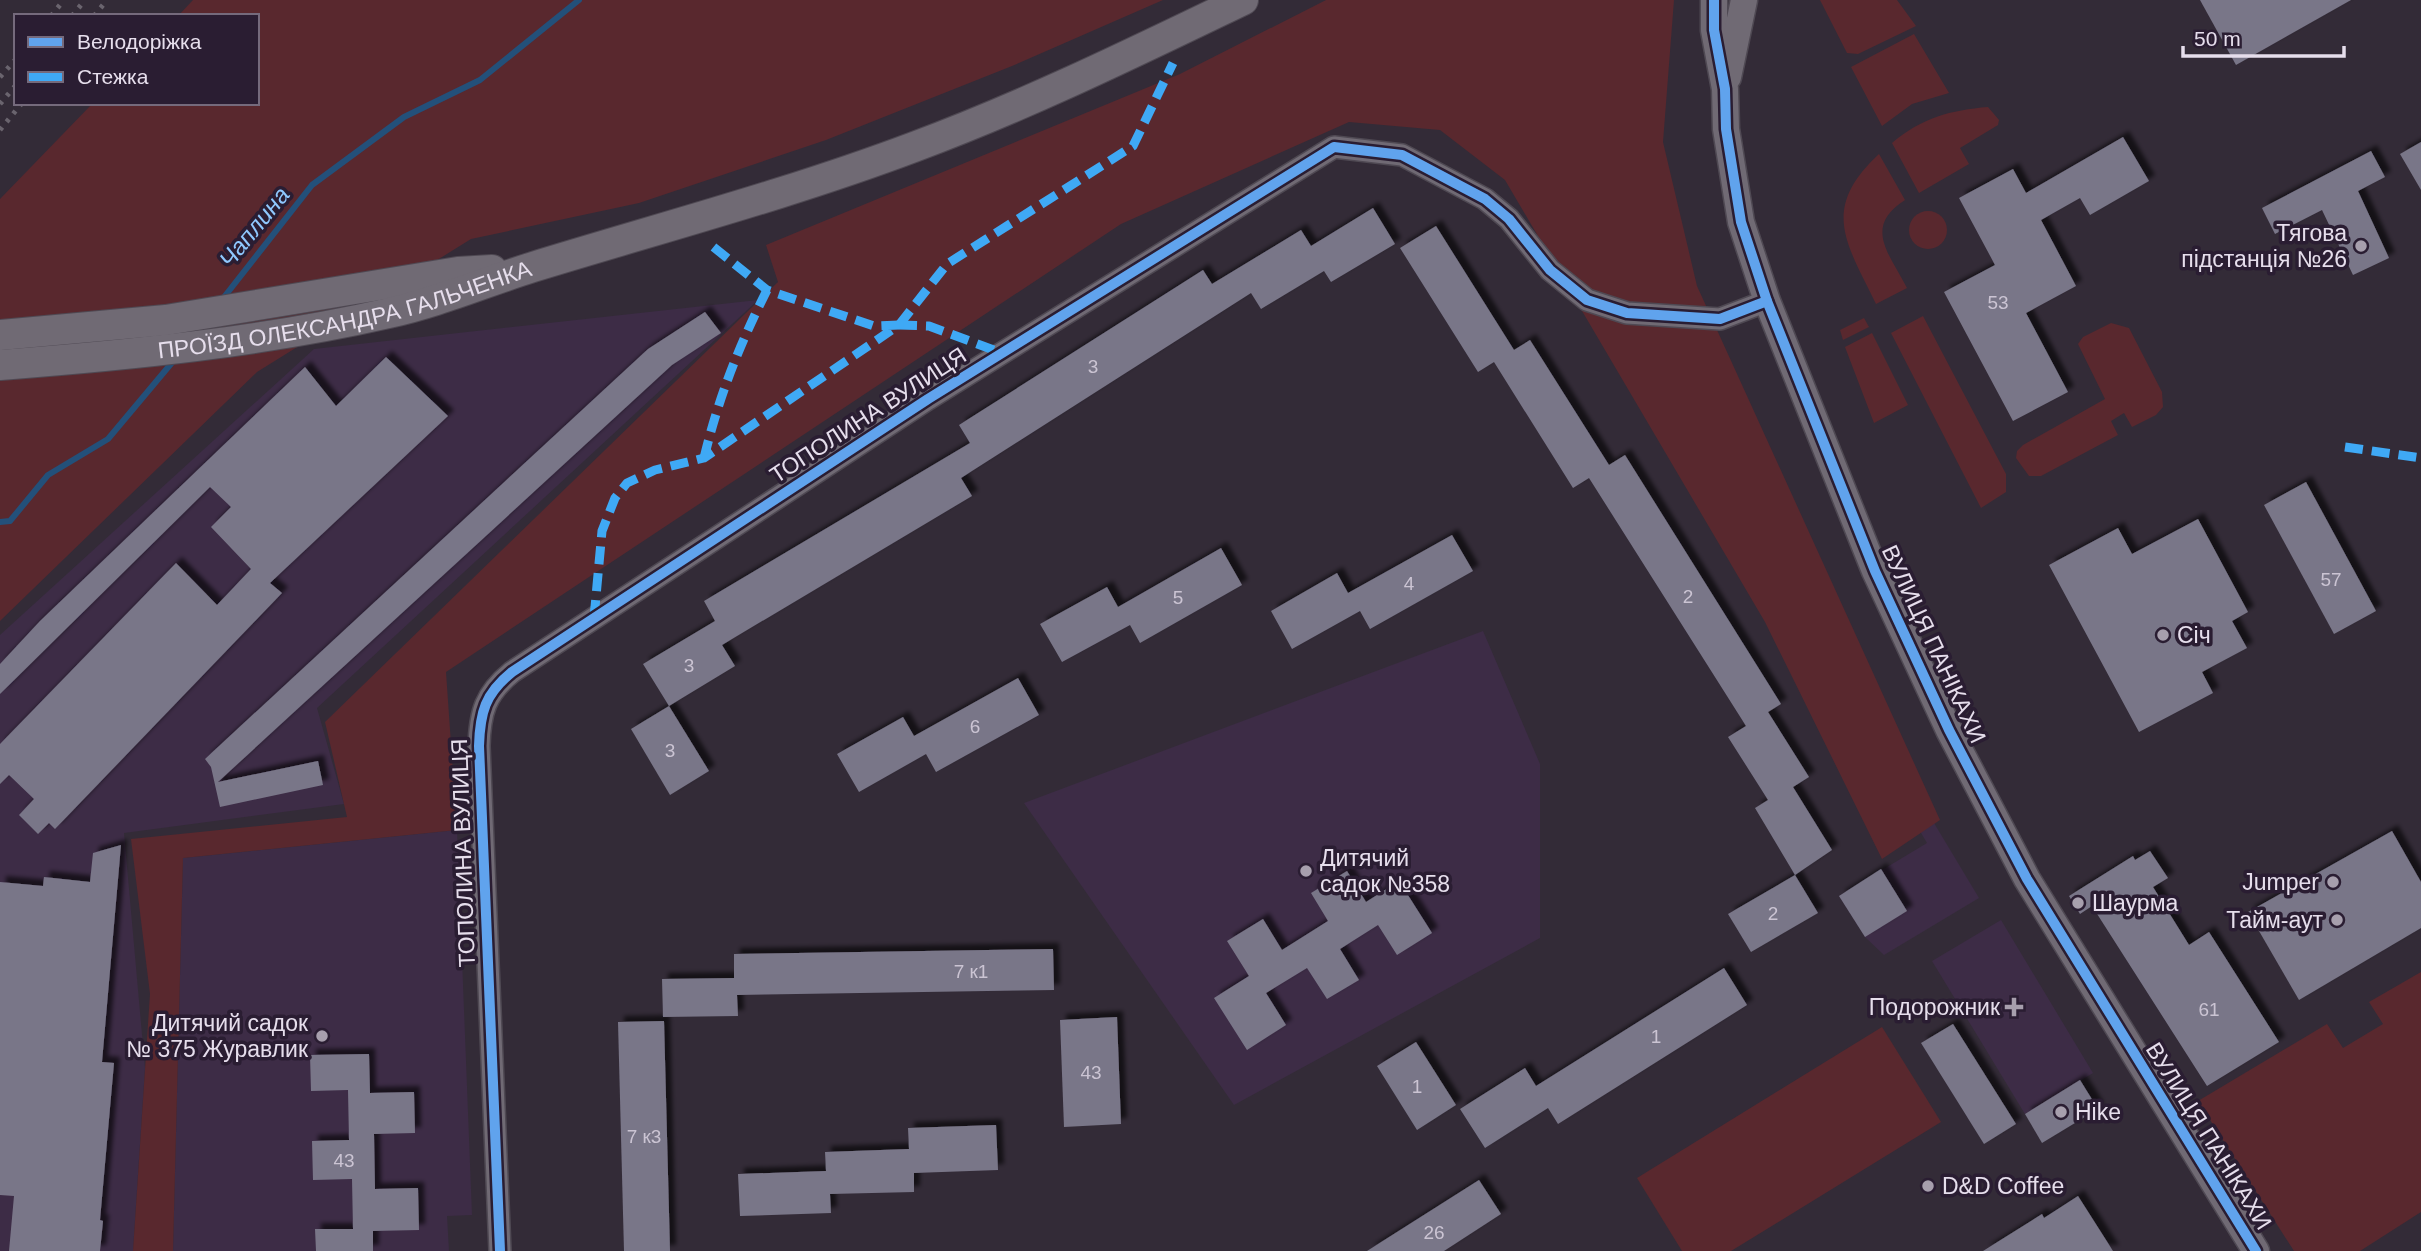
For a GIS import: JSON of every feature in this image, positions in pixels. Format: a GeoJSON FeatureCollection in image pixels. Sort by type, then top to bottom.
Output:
{"type":"FeatureCollection","features":[{"type":"Feature","properties":{"kind":"main road"},"geometry":{"type":"LineString","coordinates":[[531,267],[641,236],[911,148],[1096,70],[1243,0]]}},
{"type":"Feature","properties":{"kind":"main road","name":"ПРОЇЗД ОЛЕКСАНДРА ГАЛЬЧЕНКА"},"geometry":{"type":"LineString","coordinates":[[0,335],[166,320],[458,272],[531,267]]}},
{"type":"Feature","properties":{"kind":"main road","name":"ПРОЇЗД ОЛЕКСАНДРА ГАЛЬЧЕНКА"},"geometry":{"type":"LineString","coordinates":[[0,365],[170,350],[390,313],[531,267]]}},
{"type":"Feature","properties":{"kind":"street","name":"ВУЛИЦЯ ПАНІКАХИ"},"geometry":{"type":"LineString","coordinates":[[1714,0],[1714,30],[1725,89],[1727,139],[1741,222],[1767,301],[1875,571],[1949,730],[2046,911],[2256,1251]]}},
{"type":"Feature","properties":{"kind":"street","name":"ВУЛИЦЯ ПАНІКАХИ"},"geometry":{"type":"LineString","coordinates":[[1725,89],[1744,0]]}},
{"type":"Feature","properties":{"kind":"street","name":"ТОПОЛИНА ВУЛИЦЯ"},"geometry":{"type":"LineString","coordinates":[[500,1251],[479,746],[485,705],[495,685],[512,672],[928,399],[1334,147],[1402,155],[1485,199],[1509,219],[1549,270],[1587,300],[1627,313],[1720,319],[1767,301]]}},
{"type":"Feature","properties":{"kind":"shaded area"},"geometry":{"type":"Polygon","coordinates":[[[193,0],[1163,0],[1012,66],[826,140],[639,203],[471,239],[257,372],[0,621],[0,199],[91,105],[259,105],[259,14],[180,14],[193,0]]]}},
{"type":"Feature","properties":{"kind":"shaded area"},"geometry":{"type":"Polygon","coordinates":[[[1326,0],[1674,0],[1663,142],[1697,286],[1940,820],[1882,859],[1765,622],[1505,180],[1440,130],[1349,122],[1121,224],[446,672],[457,830],[183,858],[173,1251],[133,1251],[150,994],[131,839],[347,817],[325,722],[778,282],[766,245],[1180,74],[1326,0]]]}},
{"type":"Feature","properties":{"kind":"shaded area"},"geometry":{"type":"Polygon","coordinates":[[[1820,0],[1897,0],[1916,26],[1858,54],[1847,53],[1820,0]]]}},
{"type":"Feature","properties":{"kind":"shaded area"},"geometry":{"type":"Polygon","coordinates":[[[1914,34],[1949,93],[1912,104],[1882,126],[1851,67],[1914,34]]]}},
{"type":"Feature","properties":{"kind":"shaded area"},"geometry":{"type":"Polygon","coordinates":[[[1988,107],[1999,120],[1998,125],[1960,148],[1969,164],[1919,193],[1892,143],[1925,121],[1961,110],[1988,107]]]}},
{"type":"Feature","properties":{"kind":"shaded area"},"geometry":{"type":"Polygon","coordinates":[[[1879,154],[1905,200],[1892,210],[1882,230],[1887,252],[1907,288],[1876,304],[1848,244],[1844,209],[1849,192],[1879,154]]]}},
{"type":"Feature","properties":{"kind":"shaded area"},"geometry":{"type":"Polygon","coordinates":[[[1928,211],[1942,216],[1947,230],[1942,244],[1928,249],[1914,244],[1909,230],[1914,216],[1928,211]]]}},
{"type":"Feature","properties":{"kind":"shaded area"},"geometry":{"type":"Polygon","coordinates":[[[758,300],[317,708],[344,804],[124,833],[145,1068],[133,1251],[0,1251],[0,635],[314,349],[758,300]]]}},
{"type":"Feature","properties":{"kind":"shaded area"},"geometry":{"type":"Polygon","coordinates":[[[1923,316],[2006,474],[2006,492],[1981,508],[1891,333],[1923,316]]]}},
{"type":"Feature","properties":{"kind":"shaded area"},"geometry":{"type":"Polygon","coordinates":[[[1864,318],[1869,327],[1843,340],[1840,330],[1864,318]]]}},
{"type":"Feature","properties":{"kind":"shaded area"},"geometry":{"type":"Polygon","coordinates":[[[2111,323],[2129,328],[2162,392],[2163,407],[2156,415],[2132,427],[2124,413],[2111,421],[2118,435],[2041,476],[2029,476],[2016,458],[2017,451],[2023,445],[2105,399],[2078,344],[2083,337],[2111,323]]]}},
{"type":"Feature","properties":{"kind":"shaded area"},"geometry":{"type":"Polygon","coordinates":[[[1872,333],[1908,405],[1874,423],[1845,347],[1872,333]]]}},
{"type":"Feature","properties":{"kind":"shaded area","name":"Дитячий садок №358"},"geometry":{"type":"Polygon","coordinates":[[[1483,631],[1540,764],[1540,938],[1234,1105],[1024,803],[1483,631]]]}},
{"type":"Feature","properties":{"kind":"shaded area"},"geometry":{"type":"Polygon","coordinates":[[[1928,813],[1979,898],[1884,955],[1865,937],[1839,896],[1927,843],[1914,821],[1928,813]]]}},
{"type":"Feature","properties":{"kind":"shaded area","name":"Дитячий садок № 375 Журавлик"},"geometry":{"type":"Polygon","coordinates":[[[457,830],[472,1215],[447,1216],[449,1251],[173,1251],[183,858],[457,830]]]}},
{"type":"Feature","properties":{"kind":"shaded area"},"geometry":{"type":"Polygon","coordinates":[[[2001,920],[2093,1073],[2025,1114],[1932,961],[2001,920]]]}},
{"type":"Feature","properties":{"kind":"shaded area"},"geometry":{"type":"Polygon","coordinates":[[[2421,972],[2421,1212],[2360,1251],[2294,1251],[2198,1101],[2327,1024],[2343,1048],[2383,1024],[2369,1002],[2421,972]]]}},
{"type":"Feature","properties":{"kind":"shaded area"},"geometry":{"type":"Polygon","coordinates":[[[1882,1027],[1941,1122],[1731,1251],[1682,1251],[1637,1178],[1882,1027]]]}},
{"type":"Feature","properties":{"kind":"building"},"geometry":{"type":"Polygon","coordinates":[[[2200,0],[2351,0],[2236,65],[2200,0]]]}},
{"type":"Feature","properties":{"kind":"building"},"geometry":{"type":"Polygon","coordinates":[[[2123,137],[2149,181],[2090,215],[2080,198],[2041,220],[2076,286],[2026,313],[2068,392],[2013,421],[1944,292],[1995,265],[1959,198],[2013,169],[2026,193],[2123,137]]]}},
{"type":"Feature","properties":{"kind":"building"},"geometry":{"type":"Polygon","coordinates":[[[2421,142],[2421,190],[2400,154],[2421,142]]]}},
{"type":"Feature","properties":{"kind":"building"},"geometry":{"type":"Polygon","coordinates":[[[2371,151],[2385,177],[2358,191],[2389,258],[2353,275],[2322,210],[2275,234],[2262,208],[2371,151]]]}},
{"type":"Feature","properties":{"kind":"building"},"geometry":{"type":"Polygon","coordinates":[[[1373,208],[1395,244],[1331,282],[1324,271],[1261,309],[1251,293],[961,478],[972,496],[722,645],[735,666],[669,706],[643,664],[715,621],[704,601],[970,443],[959,425],[1203,270],[1212,284],[1301,230],[1311,246],[1373,208]]]}},
{"type":"Feature","properties":{"kind":"building"},"geometry":{"type":"Polygon","coordinates":[[[1436,226],[1514,350],[1530,340],[1609,465],[1625,455],[1781,704],[1768,712],[1809,777],[1793,787],[1832,850],[1795,875],[1755,808],[1768,800],[1728,737],[1746,726],[1589,478],[1573,488],[1494,362],[1478,372],[1400,248],[1436,226]]]}},
{"type":"Feature","properties":{"kind":"building"},"geometry":{"type":"Polygon","coordinates":[[[705,312],[721,333],[672,365],[218,782],[318,761],[323,785],[220,807],[211,767],[205,759],[648,349],[705,312]]]}},
{"type":"Feature","properties":{"kind":"building"},"geometry":{"type":"Polygon","coordinates":[[[386,357],[448,416],[270,583],[282,593],[55,829],[49,823],[38,834],[19,815],[34,799],[9,775],[0,784],[0,744],[176,563],[217,605],[251,569],[211,527],[231,507],[210,487],[0,694],[0,664],[40,621],[305,367],[336,406],[386,357]]]}},
{"type":"Feature","properties":{"kind":"building"},"geometry":{"type":"Polygon","coordinates":[[[2306,482],[2376,611],[2334,634],[2264,505],[2306,482]]]}},
{"type":"Feature","properties":{"kind":"building","name":"Січ"},"geometry":{"type":"Polygon","coordinates":[[[2198,519],[2248,612],[2232,621],[2247,648],[2202,672],[2213,693],[2139,732],[2049,565],[2118,528],[2132,554],[2198,519]]]}},
{"type":"Feature","properties":{"kind":"building"},"geometry":{"type":"Polygon","coordinates":[[[1452,535],[1473,571],[1370,629],[1360,611],[1292,649],[1271,611],[1337,573],[1348,593],[1452,535]]]}},
{"type":"Feature","properties":{"kind":"building"},"geometry":{"type":"Polygon","coordinates":[[[1221,548],[1242,585],[1140,643],[1130,625],[1062,662],[1040,624],[1107,587],[1118,607],[1221,548]]]}},
{"type":"Feature","properties":{"kind":"building"},"geometry":{"type":"Polygon","coordinates":[[[1018,678],[1039,715],[936,772],[926,754],[859,792],[837,754],[903,717],[914,736],[1018,678]]]}},
{"type":"Feature","properties":{"kind":"building"},"geometry":{"type":"Polygon","coordinates":[[[669,706],[709,771],[670,795],[631,729],[669,706]]]}},
{"type":"Feature","properties":{"kind":"building","name":"Тайм-аут"},"geometry":{"type":"Polygon","coordinates":[[[2392,831],[2421,882],[2421,928],[2299,1000],[2248,912],[2392,831]]]}},
{"type":"Feature","properties":{"kind":"building"},"geometry":{"type":"Polygon","coordinates":[[[121,845],[102,1062],[114,1063],[100,1220],[103,1221],[100,1251],[9,1251],[14,1196],[0,1195],[0,882],[43,886],[44,877],[90,882],[93,853],[121,845]]]}},
{"type":"Feature","properties":{"kind":"building"},"geometry":{"type":"Polygon","coordinates":[[[2150,851],[2168,878],[2153,887],[2189,945],[2209,932],[2279,1042],[2207,1086],[2092,906],[2080,914],[2069,896],[2133,856],[2135,860],[2150,851]]]}},
{"type":"Feature","properties":{"kind":"building"},"geometry":{"type":"Polygon","coordinates":[[[1881,869],[1907,911],[1865,937],[1839,896],[1881,869]]]}},
{"type":"Feature","properties":{"kind":"building"},"geometry":{"type":"Polygon","coordinates":[[[1347,871],[1366,902],[1399,881],[1432,933],[1397,955],[1378,925],[1340,949],[1359,980],[1327,999],[1307,968],[1266,993],[1286,1025],[1247,1050],[1214,998],[1249,976],[1227,941],[1263,919],[1282,950],[1328,921],[1311,893],[1347,871]]]}},
{"type":"Feature","properties":{"kind":"building"},"geometry":{"type":"Polygon","coordinates":[[[1795,875],[1818,913],[1751,952],[1728,914],[1795,875]]]}},
{"type":"Feature","properties":{"kind":"building"},"geometry":{"type":"Polygon","coordinates":[[[1053,949],[1054,990],[737,995],[738,1016],[663,1017],[662,979],[734,978],[734,954],[1053,949]]]}},
{"type":"Feature","properties":{"kind":"building"},"geometry":{"type":"Polygon","coordinates":[[[1724,968],[1747,1005],[1558,1124],[1548,1108],[1485,1148],[1460,1109],[1525,1068],[1536,1086],[1724,968]]]}},
{"type":"Feature","properties":{"kind":"building"},"geometry":{"type":"Polygon","coordinates":[[[1117,1017],[1121,1124],[1064,1127],[1060,1020],[1117,1017]]]}},
{"type":"Feature","properties":{"kind":"building"},"geometry":{"type":"Polygon","coordinates":[[[664,1021],[670,1251],[624,1251],[618,1022],[664,1021]]]}},
{"type":"Feature","properties":{"kind":"building"},"geometry":{"type":"Polygon","coordinates":[[[1953,1024],[2016,1124],[1984,1144],[1921,1043],[1953,1024]]]}},
{"type":"Feature","properties":{"kind":"building"},"geometry":{"type":"Polygon","coordinates":[[[1416,1042],[1456,1105],[1417,1130],[1377,1066],[1416,1042]]]}},
{"type":"Feature","properties":{"kind":"building"},"geometry":{"type":"Polygon","coordinates":[[[369,1054],[370,1093],[414,1092],[415,1133],[374,1134],[375,1189],[418,1188],[419,1230],[373,1231],[373,1251],[316,1251],[315,1229],[353,1229],[352,1179],[313,1180],[312,1141],[349,1140],[348,1090],[311,1091],[310,1055],[369,1054]]]}},
{"type":"Feature","properties":{"kind":"building","name":"Hike"},"geometry":{"type":"Polygon","coordinates":[[[2080,1080],[2098,1109],[2042,1143],[2025,1114],[2080,1080]]]}},
{"type":"Feature","properties":{"kind":"building"},"geometry":{"type":"Polygon","coordinates":[[[996,1125],[998,1170],[914,1173],[914,1192],[830,1194],[831,1213],[740,1216],[738,1174],[826,1171],[825,1152],[909,1149],[908,1128],[996,1125]]]}},
{"type":"Feature","properties":{"kind":"building"},"geometry":{"type":"Polygon","coordinates":[[[1479,1180],[1501,1214],[1444,1251],[1367,1251],[1479,1180]]]}},
{"type":"Feature","properties":{"kind":"building"},"geometry":{"type":"Polygon","coordinates":[[[2078,1196],[2113,1251],[1983,1251],[2042,1214],[2044,1218],[2078,1196]]]}},
{"type":"Feature","properties":{"kind":"waterway","name":"Чаплина"},"geometry":{"type":"LineString","coordinates":[[221,301],[312,185],[404,117],[480,80],[579,0]]}},
{"type":"Feature","properties":{"kind":"waterway","name":"Чаплина"},"geometry":{"type":"LineString","coordinates":[[0,522],[10,521],[48,475],[108,439],[175,359]]}},
{"type":"Feature","properties":{"kind":"railway"},"geometry":{"type":"LineString","coordinates":[[53,14],[64,0]]}},
{"type":"Feature","properties":{"kind":"railway"},"geometry":{"type":"LineString","coordinates":[[74,14],[85,0]]}},
{"type":"Feature","properties":{"kind":"railway"},"geometry":{"type":"LineString","coordinates":[[96,14],[107,0]]}},
{"type":"Feature","properties":{"kind":"railway"},"geometry":{"type":"LineString","coordinates":[[0,77],[14,61]]}},
{"type":"Feature","properties":{"kind":"railway"},"geometry":{"type":"LineString","coordinates":[[0,104],[14,87]]}},
{"type":"Feature","properties":{"kind":"railway"},"geometry":{"type":"LineString","coordinates":[[0,130],[20,105]]}},
{"type":"Feature","properties":{"kind":"marked path"},"geometry":{"type":"LineString","coordinates":[[899,325],[947,264],[1133,146],[1173,63]]}},
{"type":"Feature","properties":{"kind":"marked path"},"geometry":{"type":"LineString","coordinates":[[594,618],[602,531],[615,498],[627,483],[655,470],[704,458],[899,325],[874,326],[767,290],[711,245]]}},
{"type":"Feature","properties":{"kind":"marked path"},"geometry":{"type":"LineString","coordinates":[[704,458],[731,372],[767,290]]}},
{"type":"Feature","properties":{"kind":"marked path"},"geometry":{"type":"LineString","coordinates":[[899,325],[929,326],[1002,353]]}},
{"type":"Feature","properties":{"kind":"marked path"},"geometry":{"type":"LineString","coordinates":[[2345,447],[2421,458]]}},
{"type":"Feature","properties":{"kind":"cycle path"},"geometry":{"type":"LineString","coordinates":[[1714,0],[1714,30],[1725,89],[1726,129],[1741,222],[1767,301],[1875,571],[1949,730],[2027,879],[2256,1251]]}},
{"type":"Feature","properties":{"kind":"cycle path"},"geometry":{"type":"LineString","coordinates":[[500,1251],[479,746],[486,704],[496,688],[512,672],[928,399],[1334,147],[1402,155],[1485,199],[1509,219],[1550,270],[1587,300],[1627,313],[1720,319],[1767,301]]}},
{"type":"Feature","properties":{"kind":"place","name":"Тягова пiдстанцiя №26"},"geometry":{"type":"Point","coordinates":[2361,246]}},
{"type":"Feature","properties":{"kind":"place","name":"Січ"},"geometry":{"type":"Point","coordinates":[2163,635]}},
{"type":"Feature","properties":{"kind":"place","name":"Дитячий садок №358"},"geometry":{"type":"Point","coordinates":[1306,871]}},
{"type":"Feature","properties":{"kind":"place","name":"Jumper"},"geometry":{"type":"Point","coordinates":[2333,882]}},
{"type":"Feature","properties":{"kind":"place","name":"Шаурма"},"geometry":{"type":"Point","coordinates":[2078,903]}},
{"type":"Feature","properties":{"kind":"place","name":"Тайм-аут"},"geometry":{"type":"Point","coordinates":[2337,920]}},
{"type":"Feature","properties":{"kind":"place","name":"Подорожник"},"geometry":{"type":"Point","coordinates":[2014,1007]}},
{"type":"Feature","properties":{"kind":"place","name":"Дитячий садок № 375 Журавлик"},"geometry":{"type":"Point","coordinates":[322,1036]}},
{"type":"Feature","properties":{"kind":"place","name":"Hike"},"geometry":{"type":"Point","coordinates":[2061,1112]}},
{"type":"Feature","properties":{"kind":"place","name":"D&D Coffee"},"geometry":{"type":"Point","coordinates":[1928,1186]}}]}
